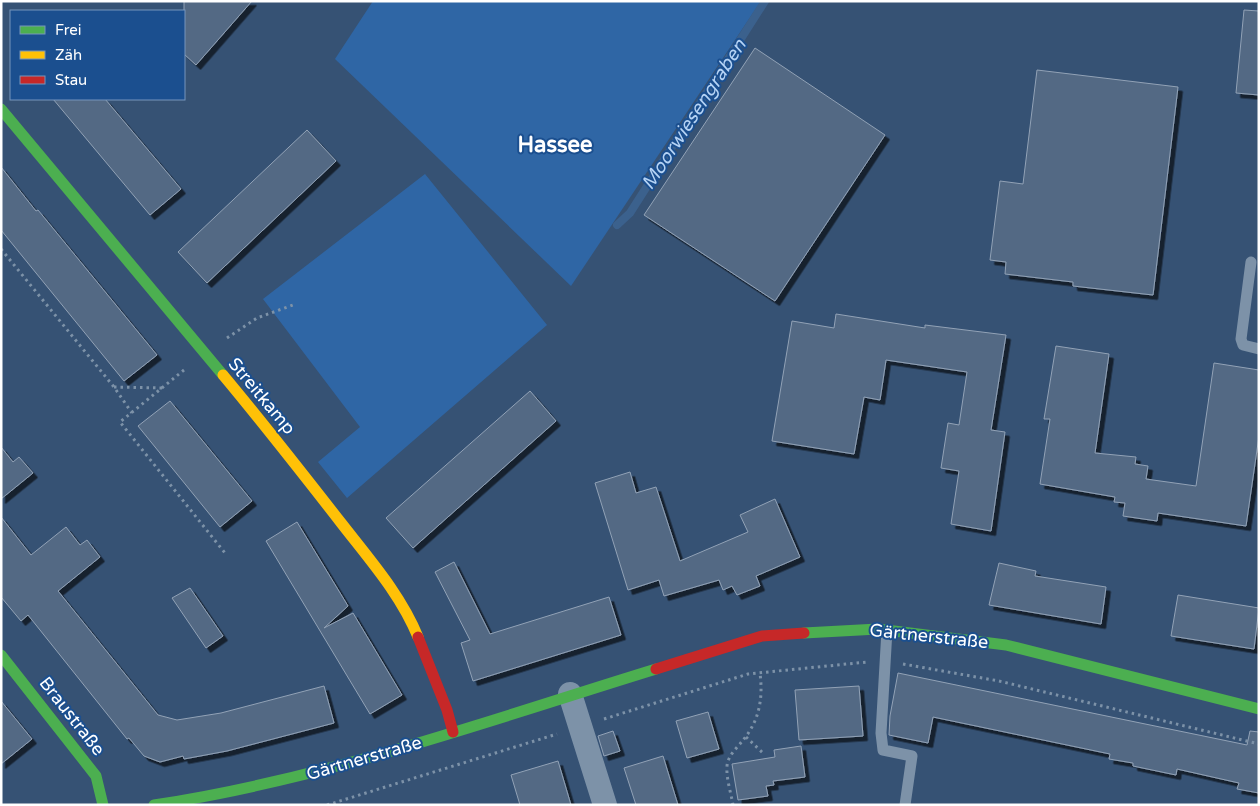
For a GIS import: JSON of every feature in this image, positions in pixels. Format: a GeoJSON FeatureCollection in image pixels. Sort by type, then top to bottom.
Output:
{"type":"FeatureCollection","features":[{"type":"Feature","properties":{"kind":"street","name":"Streitkamp"},"geometry":{"type":"LineString","coordinates":[[1,109],[281,445],[390,585],[410,618],[443,701],[453,732]]}},
{"type":"Feature","properties":{"kind":"street","name":"Gärtnerstraße"},"geometry":{"type":"LineString","coordinates":[[154,805],[220,794],[327,770],[762,636],[887,630],[1006,644],[1259,708]]}},
{"type":"Feature","properties":{"kind":"street","name":"Braustraße"},"geometry":{"type":"LineString","coordinates":[[1,655],[96,776],[103,805]]}},
{"type":"Feature","properties":{"kind":"street"},"geometry":{"type":"LineString","coordinates":[[570,694],[605,805]]}},
{"type":"Feature","properties":{"kind":"lane"},"geometry":{"type":"LineString","coordinates":[[1251,262],[1241,339],[1243,345],[1259,349]]}},
{"type":"Feature","properties":{"kind":"lane"},"geometry":{"type":"LineString","coordinates":[[887,630],[881,733],[883,750],[912,756],[905,805]]}},
{"type":"Feature","properties":{"kind":"path"},"geometry":{"type":"LineString","coordinates":[[1,249],[114,387],[132,413]]}},
{"type":"Feature","properties":{"kind":"path"},"geometry":{"type":"LineString","coordinates":[[225,553],[120,422],[204,354],[257,318],[293,305]]}},
{"type":"Feature","properties":{"kind":"path"},"geometry":{"type":"LineString","coordinates":[[114,387],[162,388]]}},
{"type":"Feature","properties":{"kind":"path"},"geometry":{"type":"LineString","coordinates":[[327,805],[748,674],[885,661],[999,681],[1259,744]]}},
{"type":"Feature","properties":{"kind":"path"},"geometry":{"type":"LineString","coordinates":[[733,805],[727,766],[730,756],[746,737],[760,709],[763,692],[760,672]]}},
{"type":"Feature","properties":{"kind":"path"},"geometry":{"type":"LineString","coordinates":[[746,737],[764,754]]}},
{"type":"Feature","properties":{"kind":"shaded area"},"geometry":{"type":"Polygon","coordinates":[[[373,1],[761,1],[571,286],[335,59],[373,1]]]}},
{"type":"Feature","properties":{"kind":"shaded area"},"geometry":{"type":"Polygon","coordinates":[[[425,174],[547,325],[347,498],[318,462],[360,427],[263,299],[425,174]]]}},
{"type":"Feature","properties":{"kind":"building"},"geometry":{"type":"Polygon","coordinates":[[[184,1],[252,1],[196,65],[185,55],[184,1]]]}},
{"type":"Feature","properties":{"kind":"building"},"geometry":{"type":"Polygon","coordinates":[[[1244,10],[1259,11],[1259,95],[1236,93],[1244,10]]]}},
{"type":"Feature","properties":{"kind":"building"},"geometry":{"type":"Polygon","coordinates":[[[755,48],[885,135],[775,301],[644,215],[755,48]]]}},
{"type":"Feature","properties":{"kind":"building"},"geometry":{"type":"Polygon","coordinates":[[[1037,70],[1178,87],[1153,295],[1073,286],[1073,282],[1005,274],[1006,262],[990,260],[1000,181],[1023,184],[1037,70]]]}},
{"type":"Feature","properties":{"kind":"building"},"geometry":{"type":"Polygon","coordinates":[[[54,100],[106,100],[181,189],[150,215],[54,100]]]}},
{"type":"Feature","properties":{"kind":"building"},"geometry":{"type":"Polygon","coordinates":[[[307,130],[336,161],[207,283],[178,252],[307,130]]]}},
{"type":"Feature","properties":{"kind":"building"},"geometry":{"type":"Polygon","coordinates":[[[1,167],[157,355],[124,381],[1,230],[1,167]]]}},
{"type":"Feature","properties":{"kind":"building"},"geometry":{"type":"Polygon","coordinates":[[[836,314],[925,328],[925,325],[1006,335],[991,430],[1005,432],[991,531],[951,524],[959,471],[941,468],[948,423],[959,425],[967,372],[886,360],[880,400],[864,397],[854,454],[772,441],[792,321],[834,328],[836,314]]]}},
{"type":"Feature","properties":{"kind":"building"},"geometry":{"type":"Polygon","coordinates":[[[1056,346],[1109,354],[1095,453],[1136,457],[1135,464],[1148,466],[1146,479],[1196,486],[1214,363],[1259,370],[1259,436],[1246,526],[1158,513],[1157,521],[1123,516],[1125,503],[1114,502],[1115,497],[1040,484],[1050,419],[1044,419],[1056,346]]]}},
{"type":"Feature","properties":{"kind":"building"},"geometry":{"type":"Polygon","coordinates":[[[530,391],[556,421],[413,548],[386,518],[530,391]]]}},
{"type":"Feature","properties":{"kind":"building"},"geometry":{"type":"Polygon","coordinates":[[[170,401],[252,501],[220,527],[138,426],[170,401]]]}},
{"type":"Feature","properties":{"kind":"building"},"geometry":{"type":"Polygon","coordinates":[[[1,447],[13,462],[19,457],[33,473],[1,499],[1,447]]]}},
{"type":"Feature","properties":{"kind":"building"},"geometry":{"type":"Polygon","coordinates":[[[630,472],[636,493],[656,487],[680,561],[748,532],[740,515],[775,499],[800,557],[756,576],[760,586],[737,595],[732,586],[723,590],[719,580],[664,596],[659,580],[628,590],[595,483],[630,472]]]}},
{"type":"Feature","properties":{"kind":"building"},"geometry":{"type":"Polygon","coordinates":[[[1,517],[31,555],[66,527],[80,545],[87,540],[100,557],[58,591],[158,715],[177,720],[221,713],[324,686],[334,723],[227,751],[184,759],[183,756],[160,762],[144,756],[129,738],[127,739],[28,615],[21,621],[1,597],[1,517]]]}},
{"type":"Feature","properties":{"kind":"building"},"geometry":{"type":"Polygon","coordinates":[[[297,522],[348,606],[324,628],[353,613],[402,695],[370,714],[266,541],[297,522]]]}},
{"type":"Feature","properties":{"kind":"building"},"geometry":{"type":"Polygon","coordinates":[[[454,562],[490,634],[609,597],[621,635],[473,681],[461,643],[470,640],[435,572],[454,562]]]}},
{"type":"Feature","properties":{"kind":"building"},"geometry":{"type":"Polygon","coordinates":[[[999,563],[1036,571],[1035,576],[1106,587],[1101,624],[989,605],[999,563]]]}},
{"type":"Feature","properties":{"kind":"building"},"geometry":{"type":"Polygon","coordinates":[[[190,588],[223,636],[206,648],[172,598],[190,588]]]}},
{"type":"Feature","properties":{"kind":"building"},"geometry":{"type":"Polygon","coordinates":[[[1178,595],[1259,608],[1254,649],[1171,636],[1178,595]]]}},
{"type":"Feature","properties":{"kind":"building"},"geometry":{"type":"Polygon","coordinates":[[[898,673],[1247,745],[1250,731],[1259,732],[1259,793],[1237,789],[1239,783],[1177,769],[1176,775],[1133,766],[1133,763],[1109,759],[1110,754],[933,717],[928,743],[889,735],[890,716],[898,673]]]}},
{"type":"Feature","properties":{"kind":"building"},"geometry":{"type":"Polygon","coordinates":[[[859,686],[863,736],[799,740],[795,690],[859,686]]]}},
{"type":"Feature","properties":{"kind":"building"},"geometry":{"type":"Polygon","coordinates":[[[1,701],[32,739],[1,764],[1,701]]]}},
{"type":"Feature","properties":{"kind":"building"},"geometry":{"type":"Polygon","coordinates":[[[708,712],[719,749],[687,758],[676,721],[708,712]]]}},
{"type":"Feature","properties":{"kind":"building"},"geometry":{"type":"Polygon","coordinates":[[[613,731],[620,751],[604,756],[598,736],[613,731]]]}},
{"type":"Feature","properties":{"kind":"building"},"geometry":{"type":"Polygon","coordinates":[[[801,746],[805,777],[773,781],[774,785],[766,786],[768,796],[738,800],[732,764],[775,757],[774,750],[801,746]]]}},
{"type":"Feature","properties":{"kind":"building"},"geometry":{"type":"Polygon","coordinates":[[[663,756],[678,805],[636,805],[624,768],[663,756]]]}},
{"type":"Feature","properties":{"kind":"building"},"geometry":{"type":"Polygon","coordinates":[[[558,761],[571,805],[520,805],[511,775],[558,761]]]}},
{"type":"Feature","properties":{"kind":"waterway","name":"Moorwiesengraben"},"geometry":{"type":"LineString","coordinates":[[617,225],[630,213],[765,1]]}},
{"type":"Feature","properties":{"kind":"traffic: fast"},"geometry":{"type":"LineString","coordinates":[[1,109],[223,375]]}},
{"type":"Feature","properties":{"kind":"traffic: fast"},"geometry":{"type":"LineString","coordinates":[[804,633],[878,629],[1006,645],[1259,709]]}},
{"type":"Feature","properties":{"kind":"traffic: fast"},"geometry":{"type":"LineString","coordinates":[[1,655],[96,776],[103,805]]}},
{"type":"Feature","properties":{"kind":"traffic: fast"},"geometry":{"type":"LineString","coordinates":[[154,805],[218,794],[345,764],[470,728],[656,669]]}},
{"type":"Feature","properties":{"kind":"traffic: slow"},"geometry":{"type":"LineString","coordinates":[[223,375],[384,578],[403,607],[418,637]]}},
{"type":"Feature","properties":{"kind":"traffic: jam"},"geometry":{"type":"LineString","coordinates":[[656,669],[762,636],[804,633]]}},
{"type":"Feature","properties":{"kind":"traffic: jam"},"geometry":{"type":"LineString","coordinates":[[418,637],[447,710],[453,732]]}},
{"type":"Feature","properties":{"kind":"district","name":"Hassee"},"geometry":{"type":"Point","coordinates":[555,144]}}]}
